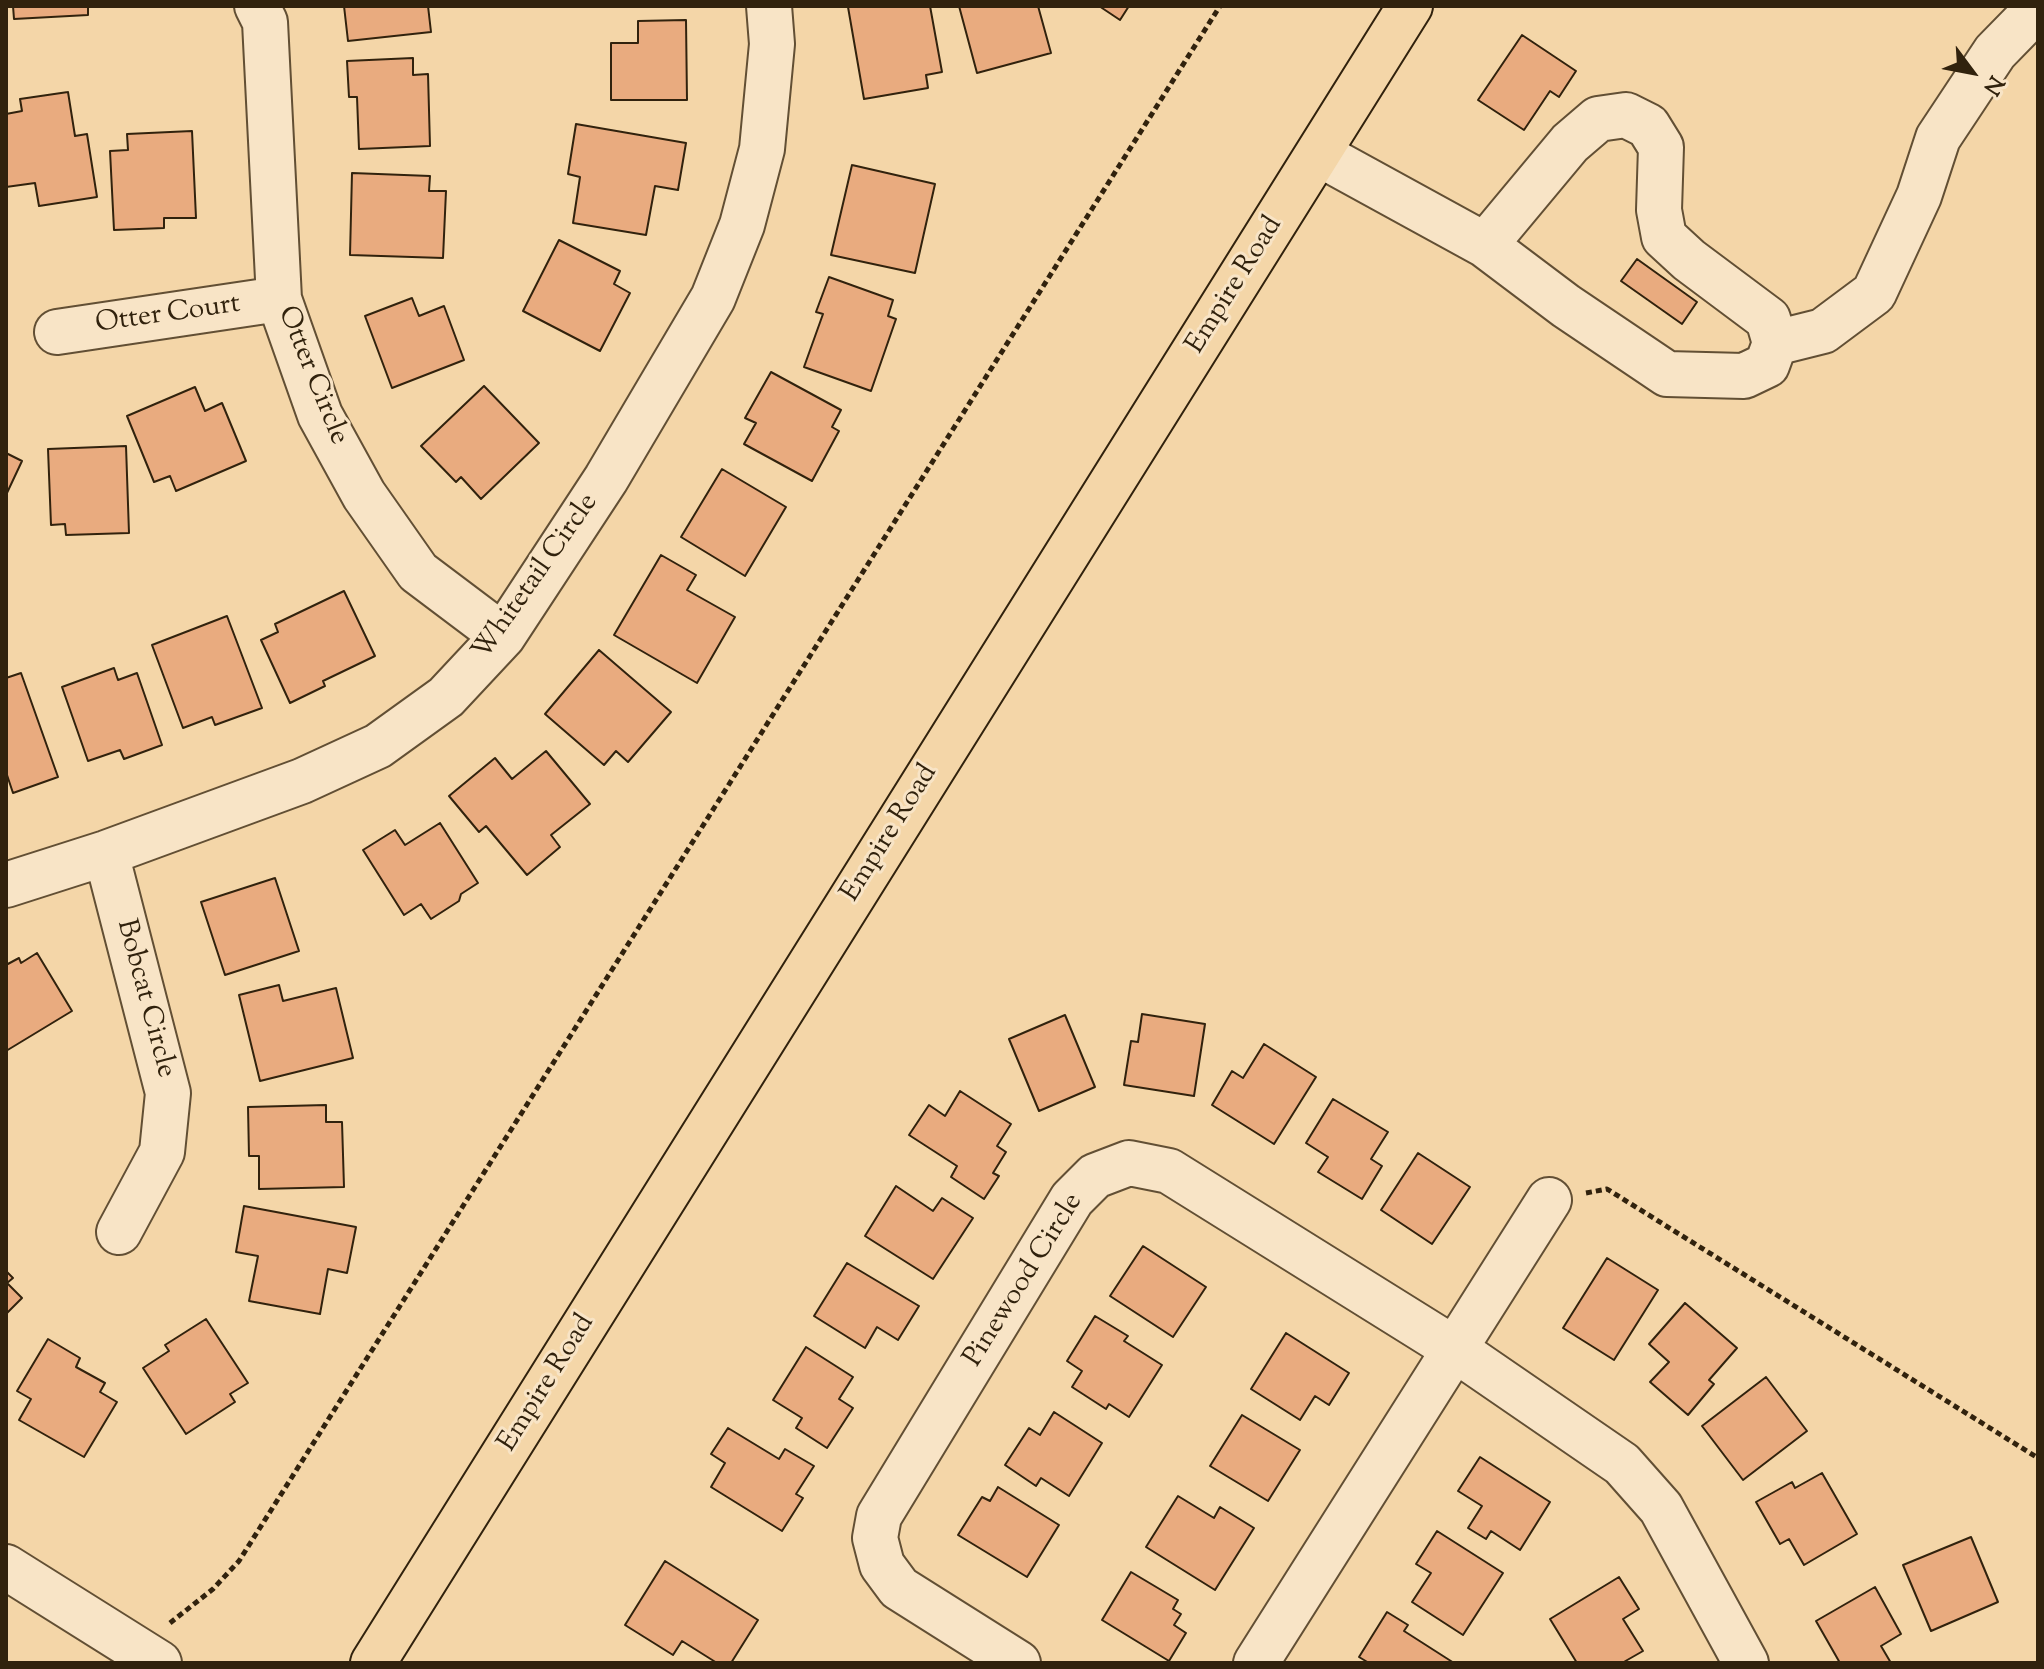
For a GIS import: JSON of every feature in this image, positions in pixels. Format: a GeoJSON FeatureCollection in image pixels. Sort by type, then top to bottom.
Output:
{"type":"FeatureCollection","features":[{"type":"Feature","properties":{"kind":"main road","name":"Empire Road"},"geometry":{"type":"LineString","coordinates":[[373,1663],[1410,6]]}},
{"type":"Feature","properties":{"kind":"street","name":"Otter Circle"},"geometry":{"type":"LineString","coordinates":[[257,6],[265,22],[279,299],[320,415],[364,495],[418,572],[503,636]]}},
{"type":"Feature","properties":{"kind":"street","name":"Whitetail Circle"},"geometry":{"type":"LineString","coordinates":[[6,885],[106,853],[302,781],[378,746],[446,697],[503,636],[606,479],[713,298],[742,225],[762,149],[772,44],[769,6]]}},
{"type":"Feature","properties":{"kind":"street"},"geometry":{"type":"LineString","coordinates":[[1775,343],[1823,331],[1874,293],[1919,196],[1938,138],[1995,52],[2038,8]]}},
{"type":"Feature","properties":{"kind":"street"},"geometry":{"type":"LineString","coordinates":[[1319,154],[1485,245],[1566,306],[1667,374],[1744,376],[1767,365],[1775,343],[1768,319],[1689,260],[1664,237],[1659,210],[1661,147],[1648,126],[1626,115],[1598,119],[1570,143],[1485,245]]}},
{"type":"Feature","properties":{"kind":"street","name":"Otter Court"},"geometry":{"type":"LineString","coordinates":[[57,332],[279,299]]}},
{"type":"Feature","properties":{"kind":"street","name":"Bobcat Circle"},"geometry":{"type":"LineString","coordinates":[[106,853],[168,1093],[162,1152],[119,1232]]}},
{"type":"Feature","properties":{"kind":"street","name":"Pinewood Circle"},"geometry":{"type":"LineString","coordinates":[[1018,1663],[899,1588],[882,1565],[875,1538],[879,1516],[1072,1199],[1095,1176],[1129,1163],[1169,1171],[1456,1350],[1622,1464],[1661,1508],[1746,1663]]}},
{"type":"Feature","properties":{"kind":"street"},"geometry":{"type":"LineString","coordinates":[[1256,1663],[1549,1200]]}},
{"type":"Feature","properties":{"kind":"street"},"geometry":{"type":"LineString","coordinates":[[6,1567],[153,1659]]}},
{"type":"Feature","properties":{"kind":"path"},"geometry":{"type":"LineString","coordinates":[[153,1659],[176,1615],[213,1589],[239,1561],[1220,6]]}},
{"type":"Feature","properties":{"kind":"path"},"geometry":{"type":"LineString","coordinates":[[1549,1200],[1607,1189],[2038,1458]]}},
{"type":"Feature","properties":{"kind":"building"},"geometry":{"type":"Polygon","coordinates":[[[13,6],[88,6],[88,15],[14,19],[13,6]]]}},
{"type":"Feature","properties":{"kind":"building"},"geometry":{"type":"Polygon","coordinates":[[[344,6],[428,6],[431,32],[348,41],[344,6]]]}},
{"type":"Feature","properties":{"kind":"building"},"geometry":{"type":"Polygon","coordinates":[[[930,6],[942,72],[926,75],[928,88],[864,99],[848,7],[930,6]]]}},
{"type":"Feature","properties":{"kind":"building"},"geometry":{"type":"Polygon","coordinates":[[[959,6],[1038,6],[1051,53],[977,73],[959,6]]]}},
{"type":"Feature","properties":{"kind":"building"},"geometry":{"type":"Polygon","coordinates":[[[1099,6],[1129,6],[1120,20],[1099,6]]]}},
{"type":"Feature","properties":{"kind":"building"},"geometry":{"type":"Polygon","coordinates":[[[686,20],[687,100],[611,100],[611,43],[638,43],[638,21],[686,20]]]}},
{"type":"Feature","properties":{"kind":"building"},"geometry":{"type":"Polygon","coordinates":[[[1522,35],[1576,71],[1559,97],[1550,91],[1524,130],[1478,100],[1522,35]]]}},
{"type":"Feature","properties":{"kind":"building"},"geometry":{"type":"Polygon","coordinates":[[[413,58],[413,75],[428,74],[430,146],[359,149],[357,97],[349,97],[347,61],[413,58]]]}},
{"type":"Feature","properties":{"kind":"building"},"geometry":{"type":"Polygon","coordinates":[[[68,92],[75,136],[87,134],[97,197],[39,206],[35,183],[6,187],[6,114],[22,111],[20,99],[68,92]]]}},
{"type":"Feature","properties":{"kind":"building"},"geometry":{"type":"Polygon","coordinates":[[[576,124],[686,143],[678,190],[655,186],[646,235],[573,223],[580,177],[568,174],[576,124]]]}},
{"type":"Feature","properties":{"kind":"building"},"geometry":{"type":"Polygon","coordinates":[[[192,131],[196,218],[164,218],[164,228],[114,230],[110,151],[128,150],[127,134],[192,131]]]}},
{"type":"Feature","properties":{"kind":"building"},"geometry":{"type":"Polygon","coordinates":[[[852,165],[935,184],[915,273],[831,255],[852,165]]]}},
{"type":"Feature","properties":{"kind":"building"},"geometry":{"type":"Polygon","coordinates":[[[352,173],[430,176],[429,191],[446,191],[443,258],[350,255],[352,173]]]}},
{"type":"Feature","properties":{"kind":"building"},"geometry":{"type":"Polygon","coordinates":[[[559,240],[620,271],[614,284],[630,293],[600,351],[523,311],[559,240]]]}},
{"type":"Feature","properties":{"kind":"building"},"geometry":{"type":"Polygon","coordinates":[[[1637,259],[1697,302],[1682,324],[1621,281],[1637,259]]]}},
{"type":"Feature","properties":{"kind":"building"},"geometry":{"type":"Polygon","coordinates":[[[829,277],[893,300],[888,316],[896,319],[871,391],[804,367],[823,314],[816,312],[829,277]]]}},
{"type":"Feature","properties":{"kind":"building"},"geometry":{"type":"Polygon","coordinates":[[[412,298],[419,316],[444,306],[464,360],[392,388],[365,316],[412,298]]]}},
{"type":"Feature","properties":{"kind":"building"},"geometry":{"type":"Polygon","coordinates":[[[771,372],[841,410],[832,427],[839,431],[812,481],[744,444],[756,423],[745,418],[771,372]]]}},
{"type":"Feature","properties":{"kind":"building"},"geometry":{"type":"Polygon","coordinates":[[[484,386],[539,443],[481,499],[461,477],[456,482],[421,446],[484,386]]]}},
{"type":"Feature","properties":{"kind":"building"},"geometry":{"type":"Polygon","coordinates":[[[195,387],[205,411],[222,403],[246,461],[176,491],[170,476],[154,482],[127,416],[195,387]]]}},
{"type":"Feature","properties":{"kind":"building"},"geometry":{"type":"Polygon","coordinates":[[[126,446],[129,533],[66,535],[65,524],[51,525],[48,449],[126,446]]]}},
{"type":"Feature","properties":{"kind":"building"},"geometry":{"type":"Polygon","coordinates":[[[6,453],[22,461],[6,495],[6,453]]]}},
{"type":"Feature","properties":{"kind":"building"},"geometry":{"type":"Polygon","coordinates":[[[722,469],[786,507],[745,576],[681,537],[722,469]]]}},
{"type":"Feature","properties":{"kind":"building"},"geometry":{"type":"Polygon","coordinates":[[[661,555],[696,575],[687,590],[735,617],[697,683],[614,635],[661,555]]]}},
{"type":"Feature","properties":{"kind":"building"},"geometry":{"type":"Polygon","coordinates":[[[344,591],[375,656],[323,681],[325,686],[290,703],[261,640],[278,632],[275,624],[344,591]]]}},
{"type":"Feature","properties":{"kind":"building"},"geometry":{"type":"Polygon","coordinates":[[[227,616],[262,708],[215,725],[212,717],[183,728],[152,645],[227,616]]]}},
{"type":"Feature","properties":{"kind":"building"},"geometry":{"type":"Polygon","coordinates":[[[599,650],[671,712],[628,762],[616,751],[604,765],[545,714],[599,650]]]}},
{"type":"Feature","properties":{"kind":"building"},"geometry":{"type":"Polygon","coordinates":[[[114,668],[118,680],[137,673],[162,745],[124,759],[120,750],[88,761],[62,687],[114,668]]]}},
{"type":"Feature","properties":{"kind":"building"},"geometry":{"type":"Polygon","coordinates":[[[21,673],[58,777],[13,793],[6,772],[6,678],[21,673]]]}},
{"type":"Feature","properties":{"kind":"building"},"geometry":{"type":"Polygon","coordinates":[[[546,751],[590,804],[551,835],[560,847],[527,875],[486,826],[479,832],[449,796],[495,758],[512,779],[546,751]]]}},
{"type":"Feature","properties":{"kind":"building"},"geometry":{"type":"Polygon","coordinates":[[[440,823],[478,883],[461,894],[459,901],[431,919],[421,904],[404,915],[363,850],[395,830],[405,845],[440,823]]]}},
{"type":"Feature","properties":{"kind":"building"},"geometry":{"type":"Polygon","coordinates":[[[275,878],[299,951],[225,975],[201,902],[275,878]]]}},
{"type":"Feature","properties":{"kind":"building"},"geometry":{"type":"Polygon","coordinates":[[[37,953],[72,1011],[6,1051],[6,965],[19,958],[21,963],[37,953]]]}},
{"type":"Feature","properties":{"kind":"building"},"geometry":{"type":"Polygon","coordinates":[[[279,985],[283,1001],[336,988],[353,1058],[260,1081],[239,995],[279,985]]]}},
{"type":"Feature","properties":{"kind":"building"},"geometry":{"type":"Polygon","coordinates":[[[1142,1014],[1205,1024],[1194,1096],[1124,1085],[1131,1041],[1138,1042],[1142,1014]]]}},
{"type":"Feature","properties":{"kind":"building"},"geometry":{"type":"Polygon","coordinates":[[[1065,1015],[1095,1087],[1039,1111],[1009,1039],[1065,1015]]]}},
{"type":"Feature","properties":{"kind":"building"},"geometry":{"type":"Polygon","coordinates":[[[1264,1044],[1316,1077],[1274,1144],[1212,1105],[1232,1071],[1243,1078],[1264,1044]]]}},
{"type":"Feature","properties":{"kind":"building"},"geometry":{"type":"Polygon","coordinates":[[[960,1091],[1011,1124],[997,1146],[1006,1152],[993,1173],[999,1176],[984,1199],[951,1177],[957,1166],[909,1135],[929,1105],[945,1116],[960,1091]]]}},
{"type":"Feature","properties":{"kind":"building"},"geometry":{"type":"Polygon","coordinates":[[[1333,1099],[1388,1132],[1371,1159],[1382,1166],[1362,1199],[1318,1172],[1328,1157],[1306,1143],[1333,1099]]]}},
{"type":"Feature","properties":{"kind":"building"},"geometry":{"type":"Polygon","coordinates":[[[326,1105],[326,1122],[342,1122],[344,1187],[259,1189],[259,1156],[249,1156],[248,1107],[326,1105]]]}},
{"type":"Feature","properties":{"kind":"building"},"geometry":{"type":"Polygon","coordinates":[[[1418,1153],[1470,1187],[1432,1244],[1381,1210],[1418,1153]]]}},
{"type":"Feature","properties":{"kind":"building"},"geometry":{"type":"Polygon","coordinates":[[[896,1186],[933,1211],[942,1198],[973,1218],[933,1279],[865,1236],[896,1186]]]}},
{"type":"Feature","properties":{"kind":"building"},"geometry":{"type":"Polygon","coordinates":[[[244,1206],[356,1227],[347,1273],[328,1269],[320,1314],[249,1301],[258,1256],[236,1252],[244,1206]]]}},
{"type":"Feature","properties":{"kind":"building"},"geometry":{"type":"Polygon","coordinates":[[[1143,1246],[1206,1287],[1173,1337],[1110,1296],[1143,1246]]]}},
{"type":"Feature","properties":{"kind":"building"},"geometry":{"type":"Polygon","coordinates":[[[1607,1258],[1658,1290],[1614,1360],[1563,1328],[1607,1258]]]}},
{"type":"Feature","properties":{"kind":"building"},"geometry":{"type":"Polygon","coordinates":[[[847,1263],[919,1306],[898,1340],[877,1327],[865,1348],[814,1316],[847,1263]]]}},
{"type":"Feature","properties":{"kind":"building"},"geometry":{"type":"Polygon","coordinates":[[[6,1271],[13,1278],[7,1283],[22,1298],[6,1314],[6,1271]]]}},
{"type":"Feature","properties":{"kind":"building"},"geometry":{"type":"Polygon","coordinates":[[[1685,1303],[1737,1348],[1709,1380],[1714,1384],[1688,1415],[1650,1382],[1669,1362],[1649,1344],[1685,1303]]]}},
{"type":"Feature","properties":{"kind":"building"},"geometry":{"type":"Polygon","coordinates":[[[1095,1316],[1128,1336],[1124,1341],[1162,1365],[1129,1417],[1109,1404],[1106,1409],[1072,1387],[1082,1371],[1067,1361],[1095,1316]]]}},
{"type":"Feature","properties":{"kind":"building"},"geometry":{"type":"Polygon","coordinates":[[[206,1319],[248,1383],[230,1394],[235,1402],[186,1434],[143,1368],[169,1351],[165,1345],[206,1319]]]}},
{"type":"Feature","properties":{"kind":"building"},"geometry":{"type":"Polygon","coordinates":[[[1286,1333],[1349,1373],[1329,1405],[1315,1396],[1300,1420],[1251,1389],[1286,1333]]]}},
{"type":"Feature","properties":{"kind":"building"},"geometry":{"type":"Polygon","coordinates":[[[48,1339],[80,1358],[76,1367],[105,1383],[100,1392],[117,1402],[84,1457],[19,1420],[31,1399],[17,1391],[48,1339]]]}},
{"type":"Feature","properties":{"kind":"building"},"geometry":{"type":"Polygon","coordinates":[[[806,1347],[853,1377],[839,1399],[853,1408],[827,1448],[796,1428],[802,1418],[773,1400],[806,1347]]]}},
{"type":"Feature","properties":{"kind":"building"},"geometry":{"type":"Polygon","coordinates":[[[1766,1377],[1807,1431],[1743,1480],[1702,1426],[1766,1377]]]}},
{"type":"Feature","properties":{"kind":"building"},"geometry":{"type":"Polygon","coordinates":[[[1054,1412],[1102,1443],[1069,1496],[1041,1478],[1036,1486],[1005,1465],[1029,1428],[1040,1435],[1054,1412]]]}},
{"type":"Feature","properties":{"kind":"building"},"geometry":{"type":"Polygon","coordinates":[[[1242,1415],[1300,1450],[1268,1501],[1210,1466],[1242,1415]]]}},
{"type":"Feature","properties":{"kind":"building"},"geometry":{"type":"Polygon","coordinates":[[[728,1428],[779,1459],[785,1449],[814,1466],[796,1494],[803,1498],[782,1531],[711,1487],[725,1463],[711,1454],[728,1428]]]}},
{"type":"Feature","properties":{"kind":"building"},"geometry":{"type":"Polygon","coordinates":[[[1480,1457],[1550,1502],[1520,1550],[1491,1531],[1486,1539],[1468,1528],[1482,1506],[1458,1491],[1480,1457]]]}},
{"type":"Feature","properties":{"kind":"building"},"geometry":{"type":"Polygon","coordinates":[[[1822,1473],[1857,1534],[1804,1565],[1789,1539],[1780,1544],[1756,1502],[1792,1482],[1795,1488],[1822,1473]]]}},
{"type":"Feature","properties":{"kind":"building"},"geometry":{"type":"Polygon","coordinates":[[[998,1487],[1059,1525],[1027,1577],[958,1535],[982,1497],[990,1501],[998,1487]]]}},
{"type":"Feature","properties":{"kind":"building"},"geometry":{"type":"Polygon","coordinates":[[[1178,1496],[1214,1518],[1220,1507],[1254,1528],[1215,1590],[1146,1547],[1178,1496]]]}},
{"type":"Feature","properties":{"kind":"building"},"geometry":{"type":"Polygon","coordinates":[[[1437,1531],[1503,1573],[1463,1635],[1412,1602],[1431,1573],[1416,1564],[1437,1531]]]}},
{"type":"Feature","properties":{"kind":"building"},"geometry":{"type":"Polygon","coordinates":[[[1971,1537],[1998,1602],[1931,1631],[1903,1565],[1971,1537]]]}},
{"type":"Feature","properties":{"kind":"building"},"geometry":{"type":"Polygon","coordinates":[[[665,1561],[758,1620],[731,1663],[717,1663],[682,1641],[673,1655],[625,1625],[665,1561]]]}},
{"type":"Feature","properties":{"kind":"building"},"geometry":{"type":"Polygon","coordinates":[[[1131,1572],[1178,1600],[1173,1609],[1181,1614],[1174,1625],[1186,1633],[1169,1661],[1102,1620],[1131,1572]]]}},
{"type":"Feature","properties":{"kind":"building"},"geometry":{"type":"Polygon","coordinates":[[[1619,1577],[1639,1609],[1623,1619],[1643,1651],[1622,1663],[1577,1663],[1550,1619],[1619,1577]]]}},
{"type":"Feature","properties":{"kind":"building"},"geometry":{"type":"Polygon","coordinates":[[[1875,1587],[1901,1634],[1881,1646],[1891,1663],[1840,1663],[1816,1621],[1875,1587]]]}},
{"type":"Feature","properties":{"kind":"building"},"geometry":{"type":"Polygon","coordinates":[[[1387,1612],[1408,1625],[1404,1631],[1454,1663],[1369,1663],[1359,1657],[1387,1612]]]}}]}
